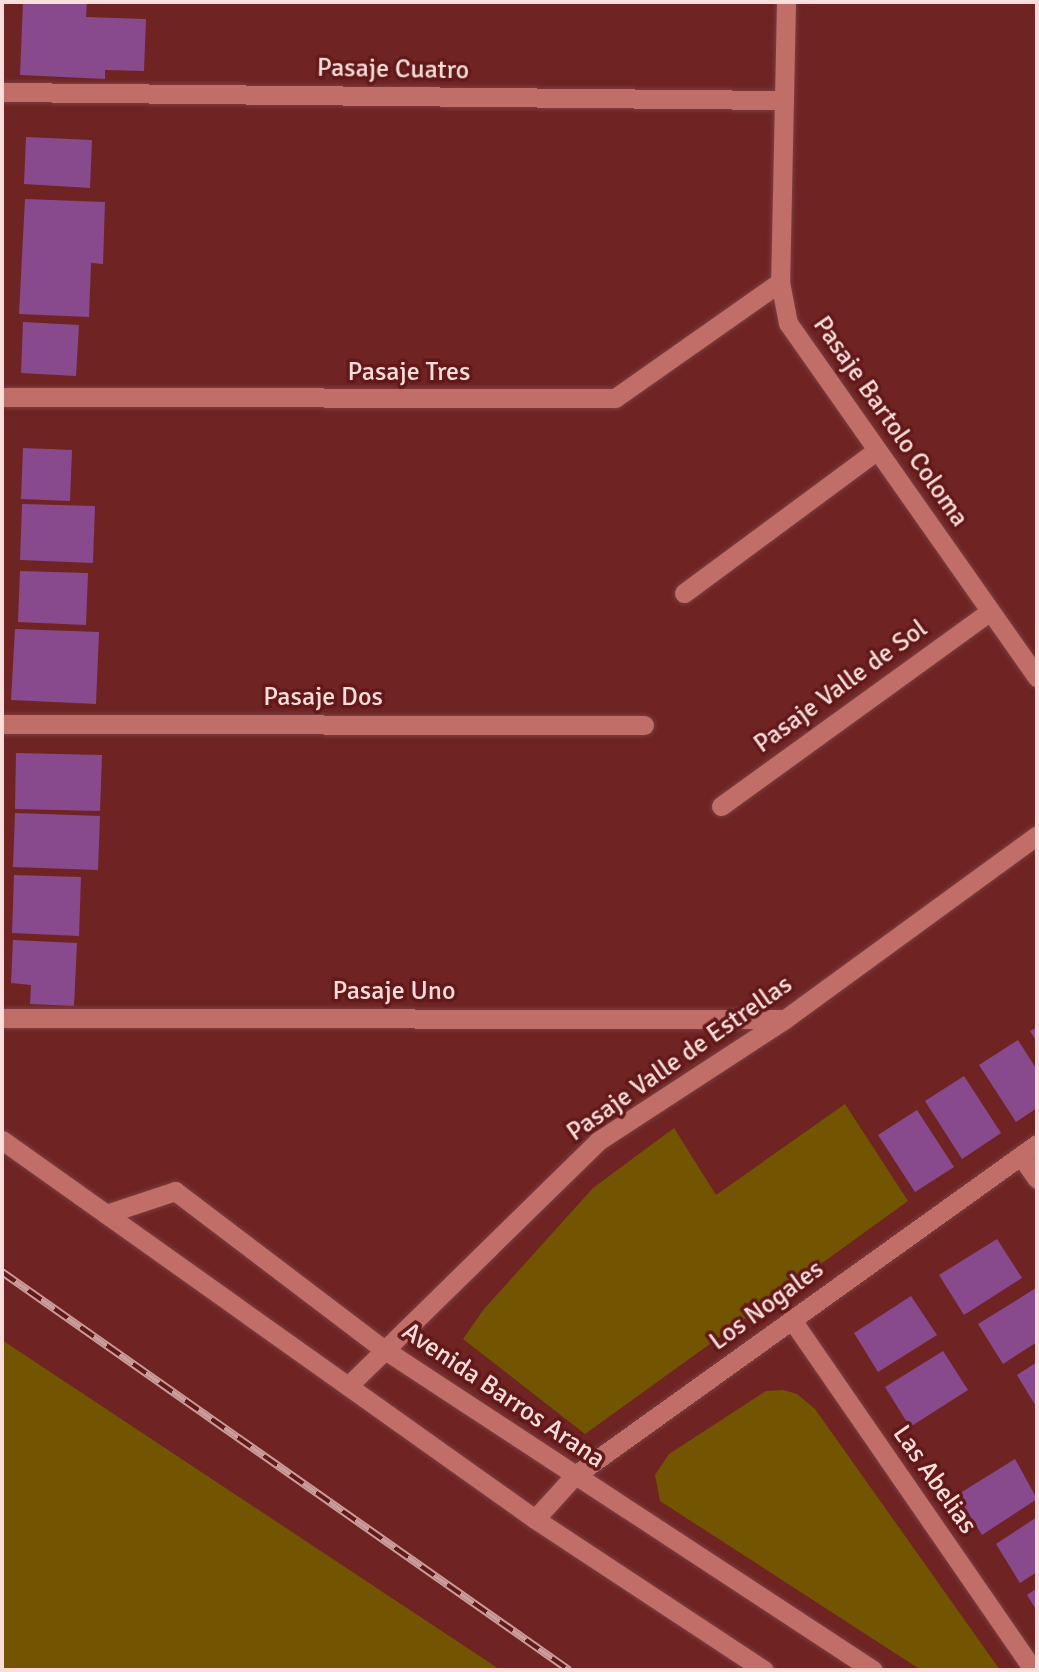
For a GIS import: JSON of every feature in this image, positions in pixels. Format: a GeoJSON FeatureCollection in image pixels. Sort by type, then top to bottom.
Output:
{"type":"FeatureCollection","features":[{"type":"Feature","properties":{"kind":"street","name":"Pasaje Bartolo Coloma"},"geometry":{"type":"LineString","coordinates":[[786,2],[780,282],[788,323],[1037,677]]}},
{"type":"Feature","properties":{"kind":"street","name":"Pasaje Cuatro"},"geometry":{"type":"LineString","coordinates":[[2,92],[784,100]]}},
{"type":"Feature","properties":{"kind":"street","name":"Pasaje Tres"},"geometry":{"type":"LineString","coordinates":[[2,397],[615,398],[780,282]]}},
{"type":"Feature","properties":{"kind":"street"},"geometry":{"type":"LineString","coordinates":[[684,593],[877,450]]}},
{"type":"Feature","properties":{"kind":"street","name":"Pasaje Valle de Sol"},"geometry":{"type":"LineString","coordinates":[[722,806],[990,611]]}},
{"type":"Feature","properties":{"kind":"street","name":"Pasaje Dos"},"geometry":{"type":"LineString","coordinates":[[2,724],[644,725]]}},
{"type":"Feature","properties":{"kind":"street","name":"Pasaje Valle de Estrellas"},"geometry":{"type":"LineString","coordinates":[[348,1387],[382,1348],[598,1141],[785,1019],[1037,835]]}},
{"type":"Feature","properties":{"kind":"street","name":"Pasaje Uno"},"geometry":{"type":"LineString","coordinates":[[2,1018],[785,1019]]}},
{"type":"Feature","properties":{"kind":"street"},"geometry":{"type":"LineString","coordinates":[[2,1140],[536,1519],[764,1670]]}},
{"type":"Feature","properties":{"kind":"street"},"geometry":{"type":"LineString","coordinates":[[1029,1150],[1037,1179]]}},
{"type":"Feature","properties":{"kind":"street","name":"Los Nogales"},"geometry":{"type":"LineString","coordinates":[[536,1519],[575,1476],[1029,1150]]}},
{"type":"Feature","properties":{"kind":"street","name":"Avenida Barros Arana"},"geometry":{"type":"LineString","coordinates":[[106,1214],[175,1191],[382,1348],[873,1670]]}},
{"type":"Feature","properties":{"kind":"street","name":"Las Abelias"},"geometry":{"type":"LineString","coordinates":[[792,1320],[1033,1670]]}},
{"type":"Feature","properties":{"kind":"shaded area"},"geometry":{"type":"Polygon","coordinates":[[[845,1104],[908,1201],[585,1434],[463,1339],[484,1309],[593,1188],[674,1128],[716,1195],[845,1104]]]}},
{"type":"Feature","properties":{"kind":"shaded area"},"geometry":{"type":"Polygon","coordinates":[[[2,1340],[493,1665],[500,1670],[2,1670],[2,1340]]]}},
{"type":"Feature","properties":{"kind":"shaded area"},"geometry":{"type":"Polygon","coordinates":[[[783,1390],[797,1394],[815,1409],[1000,1670],[921,1670],[660,1501],[655,1475],[669,1454],[766,1391],[783,1390]]]}},
{"type":"Feature","properties":{"kind":"building"},"geometry":{"type":"Polygon","coordinates":[[[23,2],[87,2],[86,17],[146,19],[144,71],[105,70],[105,79],[20,75],[23,2]]]}},
{"type":"Feature","properties":{"kind":"building"},"geometry":{"type":"Polygon","coordinates":[[[26,137],[92,140],[90,188],[24,184],[26,137]]]}},
{"type":"Feature","properties":{"kind":"building"},"geometry":{"type":"Polygon","coordinates":[[[25,199],[105,202],[103,264],[91,263],[89,317],[19,314],[25,199]]]}},
{"type":"Feature","properties":{"kind":"building"},"geometry":{"type":"Polygon","coordinates":[[[23,322],[79,325],[76,376],[21,373],[23,322]]]}},
{"type":"Feature","properties":{"kind":"building"},"geometry":{"type":"Polygon","coordinates":[[[23,448],[72,450],[70,501],[21,499],[23,448]]]}},
{"type":"Feature","properties":{"kind":"building"},"geometry":{"type":"Polygon","coordinates":[[[22,504],[95,506],[93,563],[20,560],[22,504]]]}},
{"type":"Feature","properties":{"kind":"building"},"geometry":{"type":"Polygon","coordinates":[[[20,571],[88,573],[86,625],[18,622],[20,571]]]}},
{"type":"Feature","properties":{"kind":"building"},"geometry":{"type":"Polygon","coordinates":[[[15,629],[99,632],[96,704],[11,700],[15,629]]]}},
{"type":"Feature","properties":{"kind":"building"},"geometry":{"type":"Polygon","coordinates":[[[16,753],[102,755],[100,811],[15,809],[16,753]]]}},
{"type":"Feature","properties":{"kind":"building"},"geometry":{"type":"Polygon","coordinates":[[[15,813],[100,816],[98,870],[13,867],[15,813]]]}},
{"type":"Feature","properties":{"kind":"building"},"geometry":{"type":"Polygon","coordinates":[[[14,875],[81,877],[79,936],[12,933],[14,875]]]}},
{"type":"Feature","properties":{"kind":"building"},"geometry":{"type":"Polygon","coordinates":[[[13,940],[77,943],[74,1006],[30,1004],[31,985],[11,983],[13,940]]]}},
{"type":"Feature","properties":{"kind":"building"},"geometry":{"type":"Polygon","coordinates":[[[1037,1027],[1037,1042],[1030,1031],[1037,1027]]]}},
{"type":"Feature","properties":{"kind":"building"},"geometry":{"type":"Polygon","coordinates":[[[1018,1040],[1037,1070],[1037,1108],[1016,1122],[979,1065],[1018,1040]]]}},
{"type":"Feature","properties":{"kind":"building"},"geometry":{"type":"Polygon","coordinates":[[[964,1076],[1001,1133],[962,1159],[925,1101],[964,1076]]]}},
{"type":"Feature","properties":{"kind":"building"},"geometry":{"type":"Polygon","coordinates":[[[917,1110],[954,1167],[915,1192],[878,1135],[917,1110]]]}},
{"type":"Feature","properties":{"kind":"building"},"geometry":{"type":"Polygon","coordinates":[[[997,1239],[1022,1278],[964,1315],[939,1275],[997,1239]]]}},
{"type":"Feature","properties":{"kind":"building"},"geometry":{"type":"Polygon","coordinates":[[[1036,1288],[1037,1342],[1003,1364],[978,1324],[1036,1288]]]}},
{"type":"Feature","properties":{"kind":"building"},"geometry":{"type":"Polygon","coordinates":[[[911,1296],[937,1335],[878,1372],[854,1333],[911,1296]]]}},
{"type":"Feature","properties":{"kind":"building"},"geometry":{"type":"Polygon","coordinates":[[[943,1351],[968,1390],[910,1427],[885,1387],[943,1351]]]}},
{"type":"Feature","properties":{"kind":"building"},"geometry":{"type":"Polygon","coordinates":[[[1037,1362],[1037,1408],[1017,1375],[1037,1362]]]}},
{"type":"Feature","properties":{"kind":"building"},"geometry":{"type":"Polygon","coordinates":[[[1015,1459],[1037,1499],[982,1535],[957,1495],[1015,1459]]]}},
{"type":"Feature","properties":{"kind":"building"},"geometry":{"type":"Polygon","coordinates":[[[1037,1517],[1037,1572],[1020,1583],[996,1544],[1037,1517]]]}},
{"type":"Feature","properties":{"kind":"building"},"geometry":{"type":"Polygon","coordinates":[[[1037,1588],[1037,1611],[1027,1595],[1037,1588]]]}},
{"type":"Feature","properties":{"kind":"railway"},"geometry":{"type":"LineString","coordinates":[[2,1272],[569,1670]]}}]}
